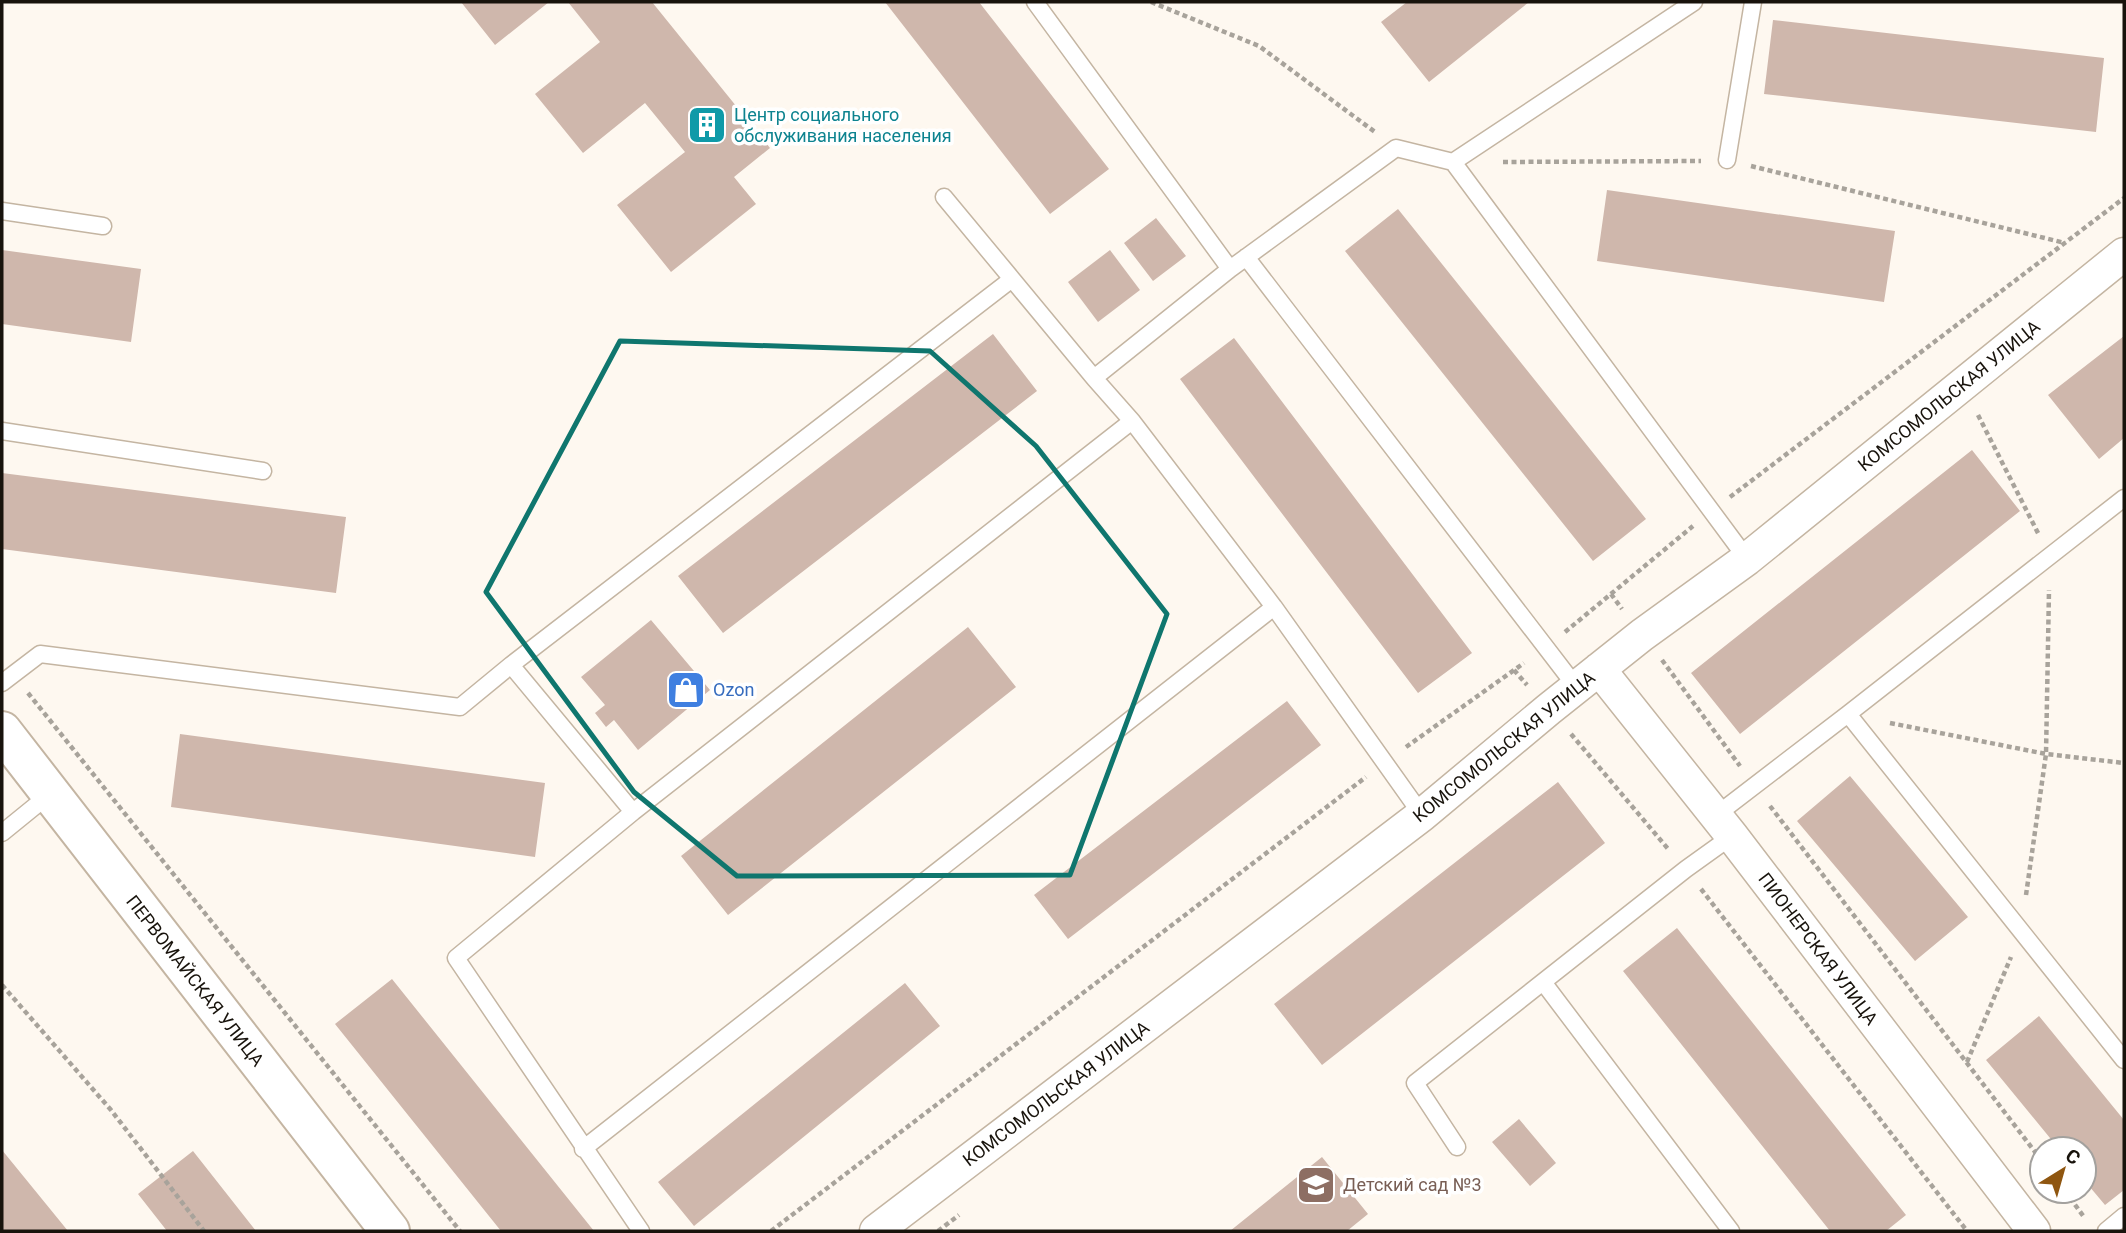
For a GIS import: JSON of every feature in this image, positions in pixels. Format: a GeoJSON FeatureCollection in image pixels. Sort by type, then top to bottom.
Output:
{"type":"FeatureCollection","features":[{"type":"Feature","properties":{"kind":"street","name":"КОМСОМОЛЬСКАЯ УЛИЦА"},"geometry":{"type":"LineString","coordinates":[[876,1231],[1422,815],[1588,678],[1747,559],[2124,254]]}},
{"type":"Feature","properties":{"kind":"street","name":"ПИОНЕРСКАЯ УЛИЦА"},"geometry":{"type":"LineString","coordinates":[[1588,678],[1723,826],[2034,1231]]}},
{"type":"Feature","properties":{"kind":"street","name":"ПЕРВОМАЙСКАЯ УЛИЦА"},"geometry":{"type":"LineString","coordinates":[[2,731],[390,1231]]}},
{"type":"Feature","properties":{"kind":"lane"},"geometry":{"type":"LineString","coordinates":[[1035,2],[1230,269]]}},
{"type":"Feature","properties":{"kind":"lane"},"geometry":{"type":"LineString","coordinates":[[1453,162],[1694,2]]}},
{"type":"Feature","properties":{"kind":"lane"},"geometry":{"type":"LineString","coordinates":[[1727,160],[1753,2]]}},
{"type":"Feature","properties":{"kind":"lane"},"geometry":{"type":"LineString","coordinates":[[1094,378],[1230,269],[1396,148],[1453,162],[1747,559]]}},
{"type":"Feature","properties":{"kind":"lane"},"geometry":{"type":"LineString","coordinates":[[944,197],[1132,421],[1273,607],[1422,815]]}},
{"type":"Feature","properties":{"kind":"lane"},"geometry":{"type":"LineString","coordinates":[[2,211],[103,226]]}},
{"type":"Feature","properties":{"kind":"lane"},"geometry":{"type":"LineString","coordinates":[[1246,257],[1545,648],[1588,678]]}},
{"type":"Feature","properties":{"kind":"lane"},"geometry":{"type":"LineString","coordinates":[[7,678],[40,654],[460,707],[1012,279]]}},
{"type":"Feature","properties":{"kind":"lane"},"geometry":{"type":"LineString","coordinates":[[641,1231],[456,958],[633,812],[1132,421]]}},
{"type":"Feature","properties":{"kind":"lane"},"geometry":{"type":"LineString","coordinates":[[2,430],[263,471]]}},
{"type":"Feature","properties":{"kind":"lane"},"geometry":{"type":"LineString","coordinates":[[1457,1147],[1415,1083],[1686,869],[1754,785],[1848,715],[2124,498]]}},
{"type":"Feature","properties":{"kind":"lane"},"geometry":{"type":"LineString","coordinates":[[583,1149],[1273,607]]}},
{"type":"Feature","properties":{"kind":"lane"},"geometry":{"type":"LineString","coordinates":[[511,665],[633,812]]}},
{"type":"Feature","properties":{"kind":"lane"},"geometry":{"type":"LineString","coordinates":[[1848,715],[2124,1060]]}},
{"type":"Feature","properties":{"kind":"lane"},"geometry":{"type":"LineString","coordinates":[[2,833],[50,794]]}},
{"type":"Feature","properties":{"kind":"lane"},"geometry":{"type":"LineString","coordinates":[[1543,982],[1731,1231]]}},
{"type":"Feature","properties":{"kind":"lane"},"geometry":{"type":"LineString","coordinates":[[2106,1231],[2124,1216]]}},
{"type":"Feature","properties":{"kind":"path"},"geometry":{"type":"LineString","coordinates":[[1151,2],[1259,46],[1396,148]]}},
{"type":"Feature","properties":{"kind":"path"},"geometry":{"type":"LineString","coordinates":[[1453,162],[1727,160],[2065,243]]}},
{"type":"Feature","properties":{"kind":"path"},"geometry":{"type":"LineString","coordinates":[[771,1231],[1385,763],[1545,648],[1712,511],[2124,198]]}},
{"type":"Feature","properties":{"kind":"path"},"geometry":{"type":"LineString","coordinates":[[1967,1063],[2021,932],[2046,754],[2050,556],[1977,413]]}},
{"type":"Feature","properties":{"kind":"path"},"geometry":{"type":"LineString","coordinates":[[1662,660],[1754,785],[2028,1143]]}},
{"type":"Feature","properties":{"kind":"path"},"geometry":{"type":"LineString","coordinates":[[7,678],[460,1231]]}},
{"type":"Feature","properties":{"kind":"path"},"geometry":{"type":"LineString","coordinates":[[1848,715],[2046,754],[2124,763]]}},
{"type":"Feature","properties":{"kind":"path"},"geometry":{"type":"LineString","coordinates":[[1581,746],[1686,869],[1967,1231]]}},
{"type":"Feature","properties":{"kind":"path"},"geometry":{"type":"LineString","coordinates":[[2,985],[111,1110],[204,1231]]}},
{"type":"Feature","properties":{"kind":"path"},"geometry":{"type":"LineString","coordinates":[[2076,1205],[2088,1221]]}},
{"type":"Feature","properties":{"kind":"highlighted area"},"geometry":{"type":"Polygon","coordinates":[[[620,341],[930,351],[1036,446],[1167,614],[1070,875],[737,876],[634,792],[486,592],[620,341]]]}},
{"type":"Feature","properties":{"kind":"building"},"geometry":{"type":"Polygon","coordinates":[[[461,2],[549,2],[495,45],[461,2]]]}},
{"type":"Feature","properties":{"kind":"building","name":"Центр социального обслуживания населения"},"geometry":{"type":"Polygon","coordinates":[[[568,2],[652,2],[770,148],[734,177],[756,204],[671,272],[617,205],[685,152],[645,103],[583,153],[535,94],[600,42],[568,2]]]}},
{"type":"Feature","properties":{"kind":"building"},"geometry":{"type":"Polygon","coordinates":[[[885,2],[979,2],[1109,169],[1050,214],[885,2]]]}},
{"type":"Feature","properties":{"kind":"building"},"geometry":{"type":"Polygon","coordinates":[[[1407,2],[1529,2],[1429,82],[1381,22],[1407,2]]]}},
{"type":"Feature","properties":{"kind":"building"},"geometry":{"type":"Polygon","coordinates":[[[1773,20],[2104,58],[2096,132],[1764,94],[1773,20]]]}},
{"type":"Feature","properties":{"kind":"building"},"geometry":{"type":"Polygon","coordinates":[[[1607,190],[1895,231],[1884,302],[1597,261],[1607,190]]]}},
{"type":"Feature","properties":{"kind":"building"},"geometry":{"type":"Polygon","coordinates":[[[1398,209],[1646,519],[1593,561],[1345,251],[1398,209]]]}},
{"type":"Feature","properties":{"kind":"building"},"geometry":{"type":"Polygon","coordinates":[[[1156,218],[1186,256],[1153,281],[1124,243],[1156,218]]]}},
{"type":"Feature","properties":{"kind":"building"},"geometry":{"type":"Polygon","coordinates":[[[2,250],[141,269],[131,342],[2,324],[2,250]]]}},
{"type":"Feature","properties":{"kind":"building"},"geometry":{"type":"Polygon","coordinates":[[[1110,250],[1140,290],[1098,322],[1068,282],[1110,250]]]}},
{"type":"Feature","properties":{"kind":"building"},"geometry":{"type":"Polygon","coordinates":[[[993,334],[1037,391],[723,633],[678,576],[993,334]]]}},
{"type":"Feature","properties":{"kind":"building"},"geometry":{"type":"Polygon","coordinates":[[[2124,336],[2124,438],[2099,459],[2048,395],[2124,336]]]}},
{"type":"Feature","properties":{"kind":"building"},"geometry":{"type":"Polygon","coordinates":[[[1234,338],[1472,653],[1418,693],[1180,379],[1234,338]]]}},
{"type":"Feature","properties":{"kind":"building"},"geometry":{"type":"Polygon","coordinates":[[[1972,450],[2020,511],[1740,734],[1691,673],[1972,450]]]}},
{"type":"Feature","properties":{"kind":"building"},"geometry":{"type":"Polygon","coordinates":[[[2,473],[346,517],[336,593],[2,549],[2,473]]]}},
{"type":"Feature","properties":{"kind":"building"},"geometry":{"type":"Polygon","coordinates":[[[651,620],[710,690],[638,750],[614,720],[606,727],[595,713],[605,705],[581,677],[651,620]]]}},
{"type":"Feature","properties":{"kind":"building"},"geometry":{"type":"Polygon","coordinates":[[[968,627],[1016,687],[728,915],[681,856],[968,627]]]}},
{"type":"Feature","properties":{"kind":"building"},"geometry":{"type":"Polygon","coordinates":[[[1287,701],[1321,745],[1068,939],[1034,895],[1287,701]]]}},
{"type":"Feature","properties":{"kind":"building"},"geometry":{"type":"Polygon","coordinates":[[[180,734],[545,783],[535,857],[171,807],[180,734]]]}},
{"type":"Feature","properties":{"kind":"building"},"geometry":{"type":"Polygon","coordinates":[[[1850,776],[1968,917],[1915,961],[1797,821],[1850,776]]]}},
{"type":"Feature","properties":{"kind":"building"},"geometry":{"type":"Polygon","coordinates":[[[1558,782],[1605,843],[1322,1065],[1274,1004],[1558,782]]]}},
{"type":"Feature","properties":{"kind":"building"},"geometry":{"type":"Polygon","coordinates":[[[1677,928],[1906,1215],[1886,1231],[1830,1231],[1623,971],[1677,928]]]}},
{"type":"Feature","properties":{"kind":"building"},"geometry":{"type":"Polygon","coordinates":[[[392,979],[594,1231],[501,1231],[335,1024],[392,979]]]}},
{"type":"Feature","properties":{"kind":"building"},"geometry":{"type":"Polygon","coordinates":[[[905,983],[940,1026],[694,1226],[658,1182],[905,983]]]}},
{"type":"Feature","properties":{"kind":"building"},"geometry":{"type":"Polygon","coordinates":[[[2039,1016],[2124,1120],[2124,1190],[2105,1205],[2098,1197],[2098,1135],[2048,1135],[1986,1060],[2039,1016]]]}},
{"type":"Feature","properties":{"kind":"building"},"geometry":{"type":"Polygon","coordinates":[[[1519,1119],[1556,1163],[1530,1186],[1492,1142],[1519,1119]]]}},
{"type":"Feature","properties":{"kind":"building"},"geometry":{"type":"Polygon","coordinates":[[[2,1150],[68,1231],[2,1231],[2,1150]]]}},
{"type":"Feature","properties":{"kind":"building"},"geometry":{"type":"Polygon","coordinates":[[[193,1151],[256,1231],[167,1231],[138,1194],[193,1151]]]}},
{"type":"Feature","properties":{"kind":"building","name":"Детский сад №3"},"geometry":{"type":"Polygon","coordinates":[[[1322,1157],[1368,1214],[1347,1231],[1230,1231],[1322,1157]]]}},
{"type":"Feature","properties":{"kind":"place","name":"Центр социального обслуживания населения"},"geometry":{"type":"Point","coordinates":[707,125]}},
{"type":"Feature","properties":{"kind":"place","name":"Ozon"},"geometry":{"type":"Point","coordinates":[686,690]}},
{"type":"Feature","properties":{"kind":"place","name":"Детский сад №3"},"geometry":{"type":"Point","coordinates":[1316,1185]}}]}
